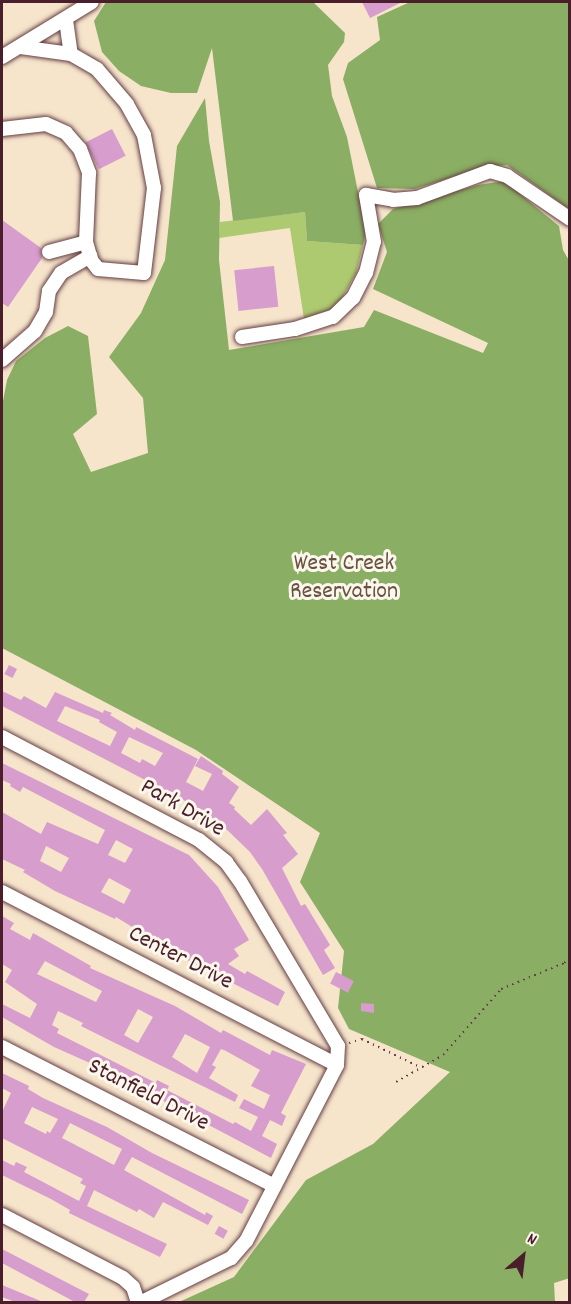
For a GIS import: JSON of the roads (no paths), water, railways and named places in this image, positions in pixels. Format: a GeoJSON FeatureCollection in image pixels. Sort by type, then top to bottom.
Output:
{"type":"FeatureCollection","features":[{"type":"Feature","properties":{"kind":"street"},"geometry":{"type":"LineString","coordinates":[[2,57],[66,20],[92,2]]}},
{"type":"Feature","properties":{"kind":"street"},"geometry":{"type":"LineString","coordinates":[[66,20],[71,54]]}},
{"type":"Feature","properties":{"kind":"street"},"geometry":{"type":"LineString","coordinates":[[2,129],[46,123],[66,133],[80,149],[89,173],[88,249],[98,269],[144,273],[154,188],[144,135],[127,104],[97,69],[71,54],[20,47]]}},
{"type":"Feature","properties":{"kind":"street"},"geometry":{"type":"LineString","coordinates":[[242,337],[295,328],[333,317],[353,298],[366,273],[374,242],[366,195],[393,200],[417,198],[490,171],[507,176],[570,219]]}},
{"type":"Feature","properties":{"kind":"street"},"geometry":{"type":"LineString","coordinates":[[49,252],[88,249]]}},
{"type":"Feature","properties":{"kind":"street"},"geometry":{"type":"LineString","coordinates":[[2,360],[35,331],[46,312],[49,291],[61,273],[88,249]]}},
{"type":"Feature","properties":{"kind":"street","name":"Park Drive"},"geometry":{"type":"LineString","coordinates":[[2,737],[199,840],[226,862],[240,881],[338,1046],[337,1065]]}},
{"type":"Feature","properties":{"kind":"street","name":"Center Drive"},"geometry":{"type":"LineString","coordinates":[[2,892],[337,1065]]}},
{"type":"Feature","properties":{"kind":"street","name":"Stanfield Drive"},"geometry":{"type":"LineString","coordinates":[[2,1047],[275,1186]]}},
{"type":"Feature","properties":{"kind":"street"},"geometry":{"type":"LineString","coordinates":[[2,1215],[123,1278],[133,1287],[140,1302],[231,1258],[246,1241],[337,1065]]}},
{"type":"Feature","properties":{"kind":"park label","name":"West Creek Reservation"},"geometry":{"type":"Point","coordinates":[344,579]}}]}
